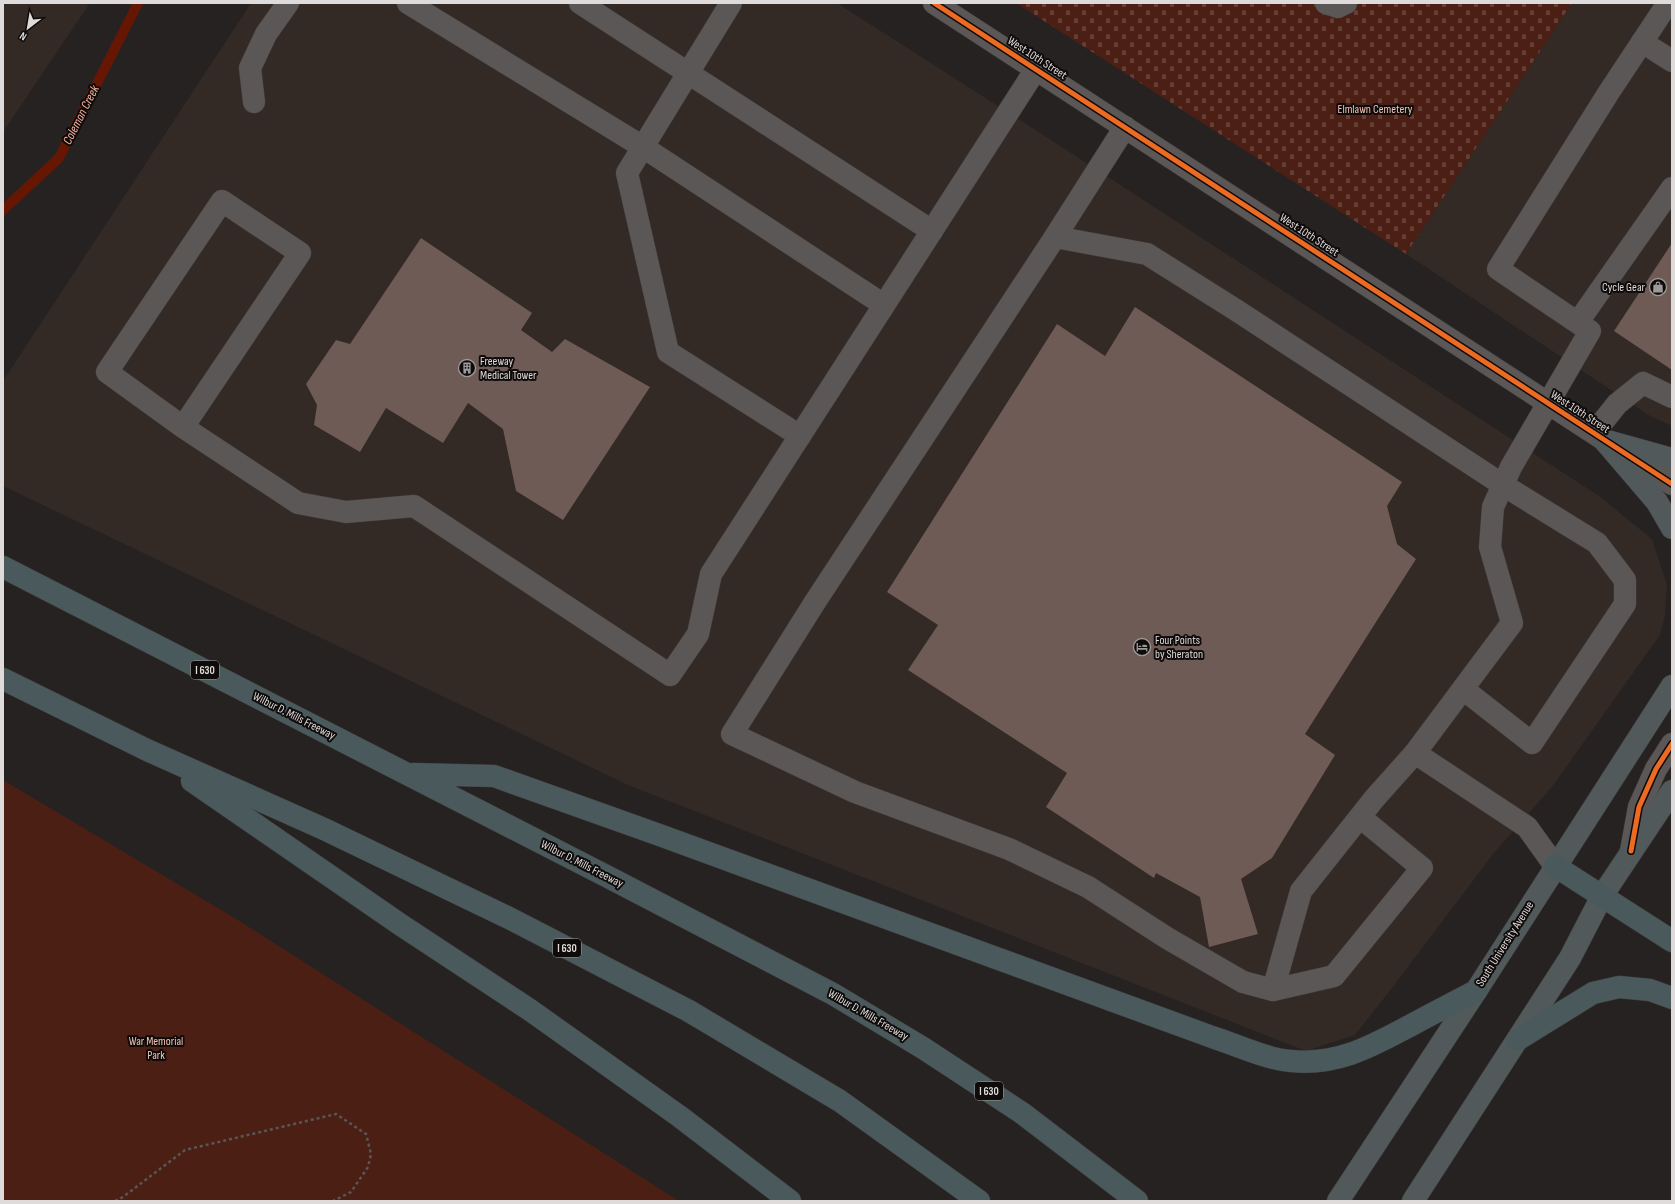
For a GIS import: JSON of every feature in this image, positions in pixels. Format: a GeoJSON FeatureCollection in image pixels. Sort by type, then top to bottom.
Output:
{"type":"FeatureCollection","features":[{"type":"Feature","properties":{"kind":"highway","name":"Wilbur D. Mills Freeway"},"geometry":{"type":"LineString","coordinates":[[3,567],[833,994],[923,1048],[1022,1113],[1137,1201]]}},
{"type":"Feature","properties":{"kind":"highway","name":"I 630"},"geometry":{"type":"LineString","coordinates":[[3,679],[147,750],[324,829],[504,915],[690,1011],[840,1101],[972,1197]]}},
{"type":"Feature","properties":{"kind":"highway"},"geometry":{"type":"LineString","coordinates":[[147,750],[401,925],[530,1010],[679,1116],[790,1201]]}},
{"type":"Feature","properties":{"kind":"highway"},"geometry":{"type":"LineString","coordinates":[[407,774],[494,776],[1212,1037],[1274,1058],[1307,1062],[1340,1058],[1376,1044],[1476,991]]}},
{"type":"Feature","properties":{"kind":"highway"},"geometry":{"type":"LineString","coordinates":[[1554,866],[1672,941]]}},
{"type":"Feature","properties":{"kind":"highway"},"geometry":{"type":"LineString","coordinates":[[1517,1040],[1593,993],[1619,987],[1650,990],[1672,998]]}},
{"type":"Feature","properties":{"kind":"main road"},"geometry":{"type":"LineString","coordinates":[[1599,437],[1672,459]]}},
{"type":"Feature","properties":{"kind":"main road"},"geometry":{"type":"LineString","coordinates":[[1599,437],[1657,502],[1672,528]]}},
{"type":"Feature","properties":{"kind":"main road","name":"South University Avenue"},"geometry":{"type":"LineString","coordinates":[[1338,1201],[1476,991],[1554,866],[1672,686]]}},
{"type":"Feature","properties":{"kind":"main road"},"geometry":{"type":"LineString","coordinates":[[1413,1201],[1570,958],[1602,896],[1672,791]]}},
{"type":"Feature","properties":{"kind":"street"},"geometry":{"type":"LineString","coordinates":[[254,102],[250,68],[266,34],[288,3]]}},
{"type":"Feature","properties":{"kind":"street"},"geometry":{"type":"LineString","coordinates":[[408,3],[643,147],[884,305]]}},
{"type":"Feature","properties":{"kind":"street"},"geometry":{"type":"LineString","coordinates":[[580,3],[689,72],[932,231]]}},
{"type":"Feature","properties":{"kind":"street"},"geometry":{"type":"LineString","coordinates":[[731,3],[627,173],[668,352],[800,436]]}},
{"type":"Feature","properties":{"kind":"street","name":"West 10th Street"},"geometry":{"type":"LineString","coordinates":[[934,3],[1672,484]]}},
{"type":"Feature","properties":{"kind":"street"},"geometry":{"type":"LineString","coordinates":[[1326,3],[1338,7],[1346,3]]}},
{"type":"Feature","properties":{"kind":"street"},"geometry":{"type":"LineString","coordinates":[[1273,990],[1300,891],[1360,817],[1415,753],[1512,623],[1490,547],[1493,507],[1511,467],[1590,331],[1498,269],[1609,92],[1668,3]]}},
{"type":"Feature","properties":{"kind":"street"},"geometry":{"type":"LineString","coordinates":[[1642,42],[1672,60]]}},
{"type":"Feature","properties":{"kind":"street"},"geometry":{"type":"LineString","coordinates":[[183,427],[300,253],[222,201],[107,372],[183,427],[298,503],[346,512],[414,506],[670,675],[698,634],[711,574],[1036,69]]}},
{"type":"Feature","properties":{"kind":"street"},"geometry":{"type":"LineString","coordinates":[[1125,127],[1055,237],[815,602],[732,734],[855,792],[1009,849],[1088,887],[1167,938],[1243,982],[1273,990],[1334,976],[1422,868],[1360,817]]}},
{"type":"Feature","properties":{"kind":"street"},"geometry":{"type":"LineString","coordinates":[[1578,322],[1672,188]]}},
{"type":"Feature","properties":{"kind":"street"},"geometry":{"type":"LineString","coordinates":[[1055,237],[1147,254],[1236,310],[1503,485],[1598,543],[1625,580],[1625,604],[1532,743],[1463,689]]}},
{"type":"Feature","properties":{"kind":"street"},"geometry":{"type":"LineString","coordinates":[[1599,437],[1617,404],[1643,383],[1672,398]]}},
{"type":"Feature","properties":{"kind":"street"},"geometry":{"type":"LineString","coordinates":[[1631,851],[1638,807],[1656,770],[1672,744]]}},
{"type":"Feature","properties":{"kind":"street"},"geometry":{"type":"LineString","coordinates":[[1415,753],[1527,827],[1554,866]]}},
{"type":"Feature","properties":{"kind":"path"},"geometry":{"type":"LineString","coordinates":[[115,1201],[124,1197],[185,1150],[336,1114],[366,1134],[371,1154],[368,1167],[351,1192],[333,1201]]}},
{"type":"Feature","properties":{"kind":"shaded area"},"geometry":{"type":"Polygon","coordinates":[[[3,3],[90,3],[3,132],[3,3]]]}},
{"type":"Feature","properties":{"kind":"shaded area"},"geometry":{"type":"Polygon","coordinates":[[[251,3],[837,3],[1045,136],[1599,496],[1652,539],[1667,585],[1665,616],[1660,635],[1552,787],[1494,853],[1355,1035],[1306,1051],[628,785],[3,486],[3,381],[251,3]]]}},
{"type":"Feature","properties":{"kind":"shaded area"},"geometry":{"type":"Polygon","coordinates":[[[1572,3],[1672,3],[1672,426],[1650,416],[1406,254],[1572,3]]]}},
{"type":"Feature","properties":{"kind":"green space","name":"Elmlawn Cemetery"},"geometry":{"type":"Polygon","coordinates":[[[1016,3],[1572,3],[1406,254],[1016,3]]]}},
{"type":"Feature","properties":{"kind":"green space","name":"War Memorial Park"},"geometry":{"type":"Polygon","coordinates":[[[3,780],[238,920],[679,1201],[3,1201],[3,780]]]}},
{"type":"Feature","properties":{"kind":"building","name":"Freeway Medical Tower"},"geometry":{"type":"Polygon","coordinates":[[[421,238],[532,313],[521,330],[552,352],[565,339],[650,387],[563,520],[516,491],[503,429],[468,403],[443,443],[386,408],[360,452],[314,425],[317,405],[306,384],[336,340],[350,344],[421,238]]]}},
{"type":"Feature","properties":{"kind":"building","name":"Cycle Gear"},"geometry":{"type":"Polygon","coordinates":[[[1672,243],[1672,370],[1614,331],[1672,243]]]}},
{"type":"Feature","properties":{"kind":"building","name":"Four Points by Sheraton"},"geometry":{"type":"Polygon","coordinates":[[[1135,307],[1402,482],[1387,506],[1397,544],[1416,559],[1305,734],[1335,755],[1272,858],[1241,879],[1258,934],[1209,947],[1200,897],[1156,873],[1154,878],[1046,807],[1067,773],[908,670],[938,625],[887,592],[1057,324],[1105,356],[1135,307]]]}},
{"type":"Feature","properties":{"kind":"waterway","name":"Coleman Creek"},"geometry":{"type":"LineString","coordinates":[[3,210],[59,158],[138,3]]}},
{"type":"Feature","properties":{"kind":"cycle path"},"geometry":{"type":"LineString","coordinates":[[934,3],[1672,484]]}},
{"type":"Feature","properties":{"kind":"cycle path"},"geometry":{"type":"LineString","coordinates":[[1631,851],[1639,807],[1656,769],[1672,744]]}},
{"type":"Feature","properties":{"kind":"place","name":"Cycle Gear"},"geometry":{"type":"Point","coordinates":[1658,287]}},
{"type":"Feature","properties":{"kind":"place","name":"Freeway Medical Tower"},"geometry":{"type":"Point","coordinates":[467,368]}},
{"type":"Feature","properties":{"kind":"place","name":"Four Points by Sheraton"},"geometry":{"type":"Point","coordinates":[1142,647]}}]}
